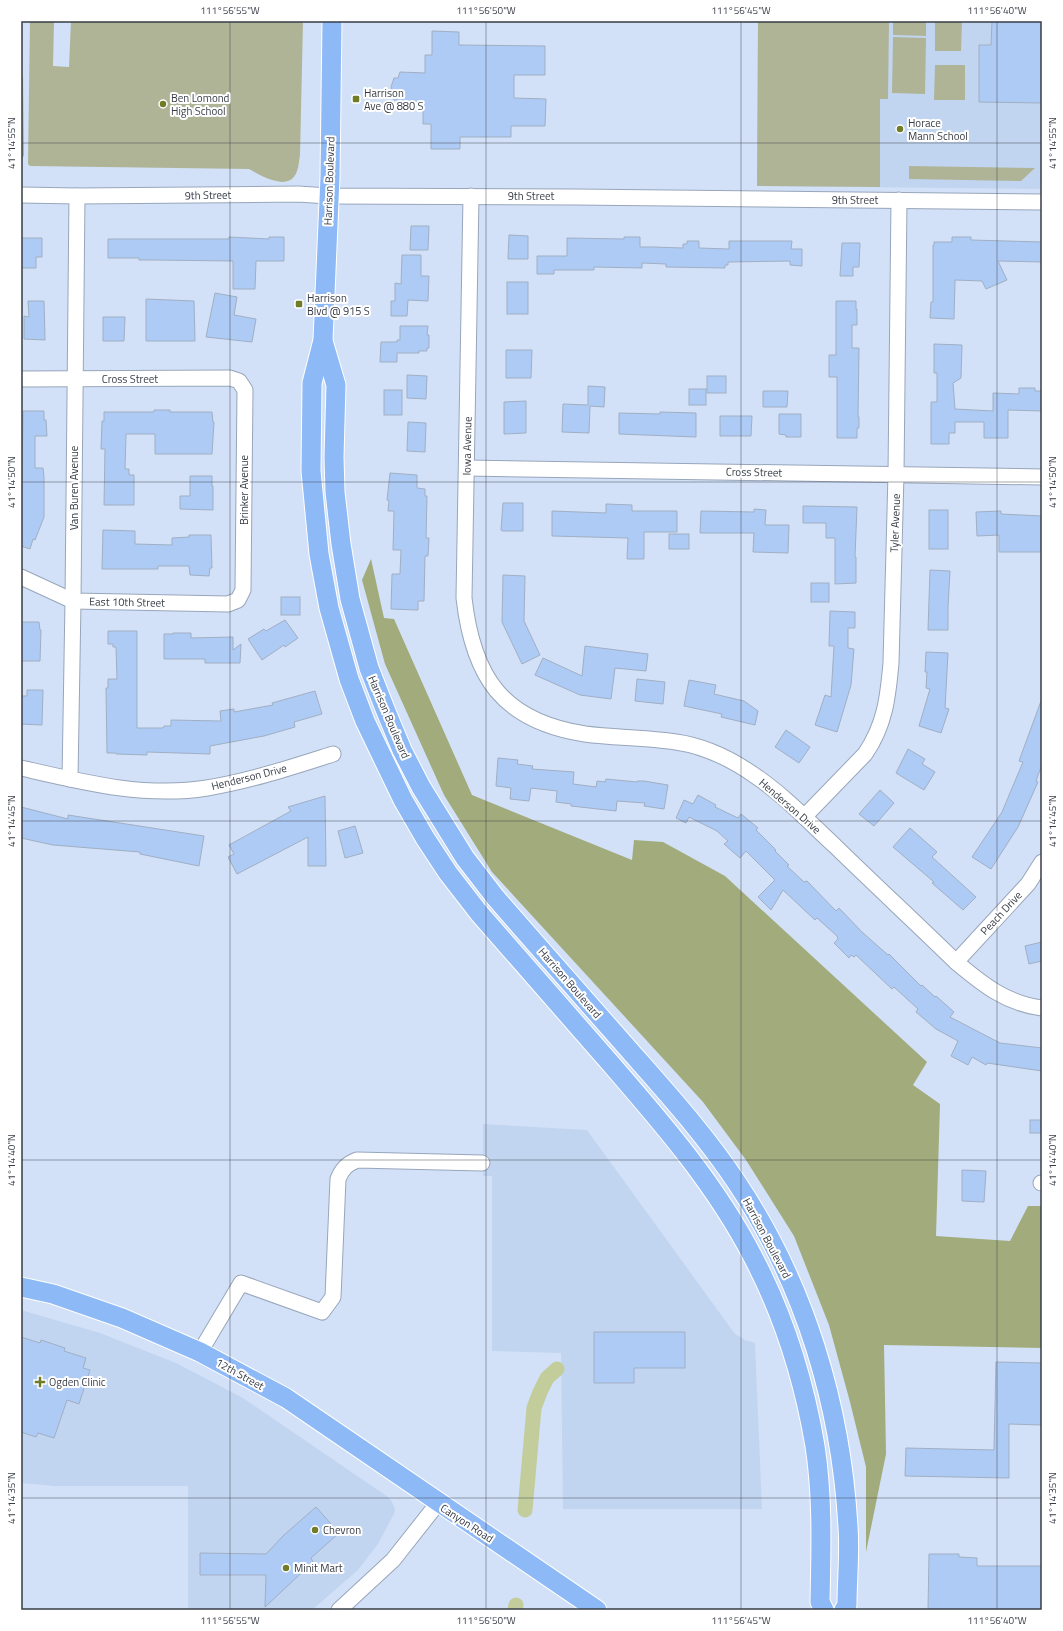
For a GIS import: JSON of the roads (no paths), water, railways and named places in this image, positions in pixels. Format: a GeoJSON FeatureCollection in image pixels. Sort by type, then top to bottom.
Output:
{"type":"FeatureCollection","features":[{"type":"Feature","properties":{"kind":"main road","name":"Harrison Boulevard"},"geometry":{"type":"LineString","coordinates":[[332,21],[323,340],[312,383],[312,492],[319,554],[329,608],[349,679],[365,721],[403,800],[448,873],[479,913],[684,1151],[719,1199],[753,1256],[771,1294],[789,1340],[809,1418],[817,1461],[819,1490],[821,1607]]}},
{"type":"Feature","properties":{"kind":"main road","name":"Harrison Boulevard"},"geometry":{"type":"LineString","coordinates":[[323,340],[336,385],[334,492],[349,591],[369,668],[385,710],[402,750],[421,787],[465,858],[495,897],[702,1136],[738,1185],[772,1243],[790,1279],[809,1328],[825,1379],[834,1418],[844,1480],[848,1527],[846,1608]]}},
{"type":"Feature","properties":{"kind":"main road","name":"12th Street"},"geometry":{"type":"LineString","coordinates":[[21,1286],[53,1294],[122,1318],[200,1352],[286,1398],[438,1503]]}},
{"type":"Feature","properties":{"kind":"main road","name":"Canyon Road"},"geometry":{"type":"LineString","coordinates":[[438,1503],[597,1610]]}},
{"type":"Feature","properties":{"kind":"street","name":"9th Street"},"geometry":{"type":"LineString","coordinates":[[21,195],[77,196],[290,194],[328,196],[471,196],[1042,202]]}},
{"type":"Feature","properties":{"kind":"street","name":"Van Buren Avenue"},"geometry":{"type":"LineString","coordinates":[[70,779],[77,196]]}},
{"type":"Feature","properties":{"kind":"street","name":"Iowa Avenue"},"geometry":{"type":"LineString","coordinates":[[471,196],[464,598],[466,616],[477,657],[485,675],[495,690]]}},
{"type":"Feature","properties":{"kind":"street","name":"Tyler Avenue"},"geometry":{"type":"LineString","coordinates":[[804,816],[865,754],[879,731],[888,692],[891,663],[896,474],[899,200]]}},
{"type":"Feature","properties":{"kind":"street","name":"Cross Street"},"geometry":{"type":"LineString","coordinates":[[21,379],[230,378],[239,381]]}},
{"type":"Feature","properties":{"kind":"street","name":"Brinker Avenue"},"geometry":{"type":"LineString","coordinates":[[238,600],[243,590],[245,390],[239,381]]}},
{"type":"Feature","properties":{"kind":"street","name":"Cross Street"},"geometry":{"type":"LineString","coordinates":[[467,468],[1042,477]]}},
{"type":"Feature","properties":{"kind":"street","name":"East 10th Street"},"geometry":{"type":"LineString","coordinates":[[21,578],[73,601],[228,604],[238,600]]}},
{"type":"Feature","properties":{"kind":"street","name":"Henderson Drive"},"geometry":{"type":"LineString","coordinates":[[495,690],[510,704],[543,724],[585,734],[676,742],[699,747],[718,755],[754,775],[804,816],[956,962],[996,993],[1014,1002],[1030,1007],[1042,1008]]}},
{"type":"Feature","properties":{"kind":"street","name":"Henderson Drive"},"geometry":{"type":"LineString","coordinates":[[21,768],[115,788],[157,791],[206,788],[248,780],[333,754]]}},
{"type":"Feature","properties":{"kind":"street","name":"Peach Drive"},"geometry":{"type":"LineString","coordinates":[[956,962],[1028,884],[1042,862]]}},
{"type":"Feature","properties":{"kind":"street"},"geometry":{"type":"LineString","coordinates":[[200,1352],[241,1283],[322,1312],[333,1297],[338,1179],[348,1164],[357,1160],[482,1163]]}},
{"type":"Feature","properties":{"kind":"street","name":"Canyon Road"},"geometry":{"type":"LineString","coordinates":[[338,1610],[393,1560],[438,1503]]}},
{"type":"Feature","properties":{"kind":"waterway"},"geometry":{"type":"LineString","coordinates":[[525,1510],[534,1408],[547,1378],[557,1369]]}},
{"type":"Feature","properties":{"kind":"waterway"},"geometry":{"type":"LineString","coordinates":[[515,1610],[516,1605]]}},
{"type":"Feature","properties":{"kind":"place","name":"Harrison Ave @ 880 S"},"geometry":{"type":"Point","coordinates":[356,99]}},
{"type":"Feature","properties":{"kind":"place","name":"Ben Lomond High School"},"geometry":{"type":"Point","coordinates":[163,104]}},
{"type":"Feature","properties":{"kind":"place","name":"Horace Mann School"},"geometry":{"type":"Point","coordinates":[900,129]}},
{"type":"Feature","properties":{"kind":"place","name":"Harrison Blvd @ 915 S"},"geometry":{"type":"Point","coordinates":[299,304]}},
{"type":"Feature","properties":{"kind":"place","name":"Ogden Clinic"},"geometry":{"type":"Point","coordinates":[40,1382]}},
{"type":"Feature","properties":{"kind":"place","name":"Chevron"},"geometry":{"type":"Point","coordinates":[315,1530]}},
{"type":"Feature","properties":{"kind":"place","name":"Minit Mart"},"geometry":{"type":"Point","coordinates":[286,1568]}}]}
